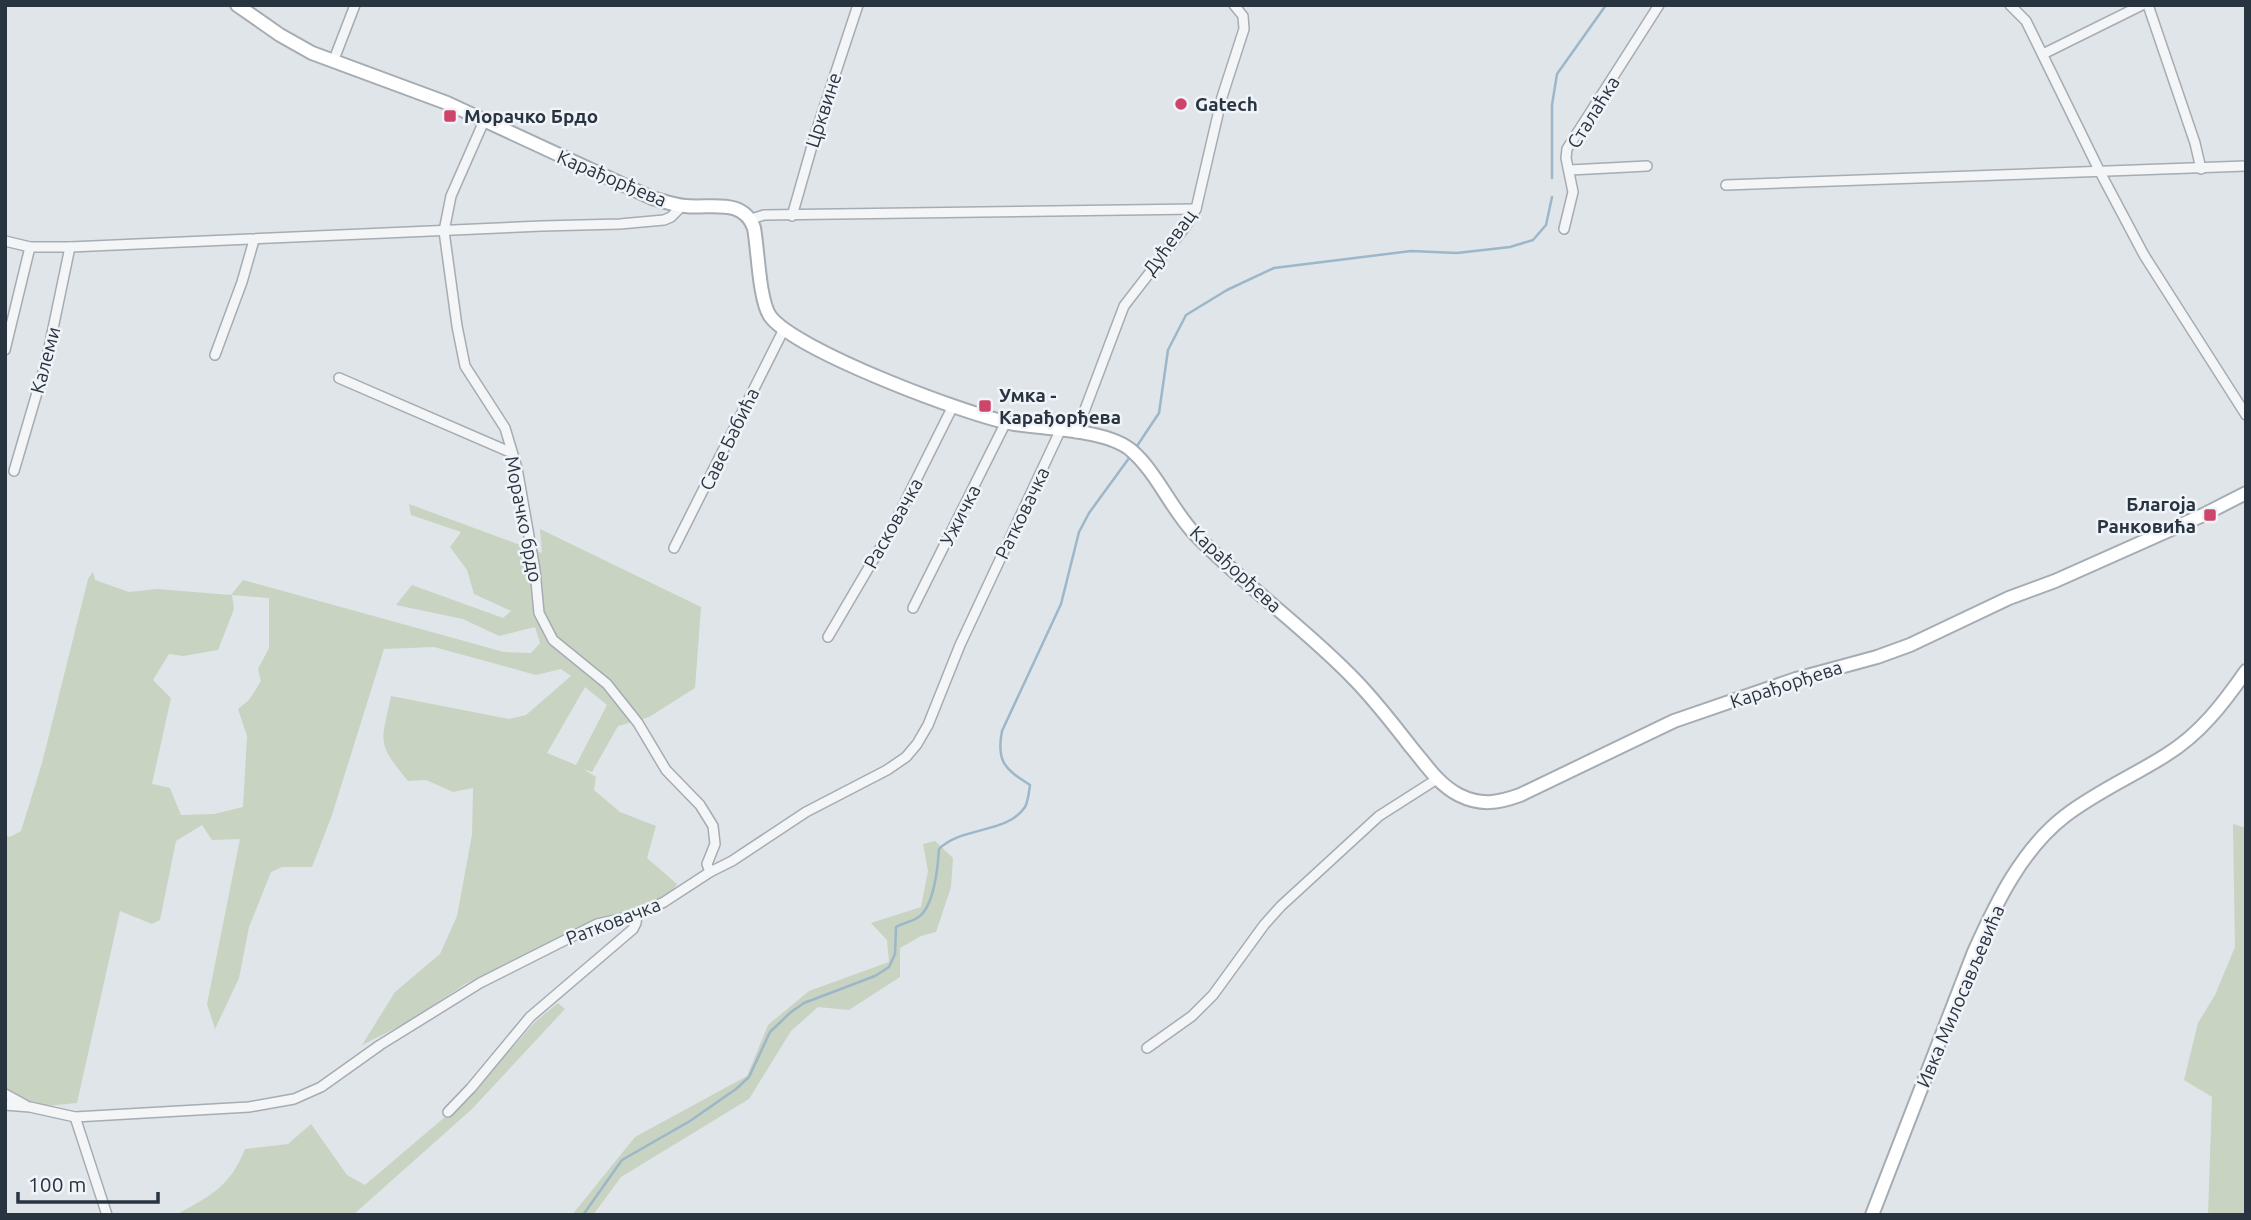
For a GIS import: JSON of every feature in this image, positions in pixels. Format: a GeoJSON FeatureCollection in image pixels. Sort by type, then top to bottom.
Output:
{"type":"FeatureCollection","features":[{"type":"Feature","properties":{"kind":"street","name":"Карађорђева"},"geometry":{"type":"LineString","coordinates":[[237,5],[280,35],[333,62],[447,103],[630,189],[682,206],[737,208],[751,219],[754,228],[765,304],[770,316],[784,329],[825,354],[953,406],[1006,422],[1113,439],[1136,455],[1191,529],[1357,682],[1437,779],[1454,792],[1478,802],[1496,803],[1520,795],[1674,721],[1796,679],[1910,645],[2009,598],[2055,582],[2201,516],[2246,493]]}},
{"type":"Feature","properties":{"kind":"street"},"geometry":{"type":"LineString","coordinates":[[333,62],[355,5]]}},
{"type":"Feature","properties":{"kind":"street","name":"Црквине"},"geometry":{"type":"LineString","coordinates":[[792,216],[858,5]]}},
{"type":"Feature","properties":{"kind":"street","name":"Дућевац"},"geometry":{"type":"LineString","coordinates":[[1076,433],[1124,306],[1196,209],[1222,97],[1244,29],[1243,16],[1234,5]]}},
{"type":"Feature","properties":{"kind":"street","name":"Сталаћка"},"geometry":{"type":"LineString","coordinates":[[1564,229],[1573,192],[1566,158],[1567,149],[1659,5]]}},
{"type":"Feature","properties":{"kind":"street"},"geometry":{"type":"LineString","coordinates":[[2010,5],[2026,21],[2144,255],[2246,415]]}},
{"type":"Feature","properties":{"kind":"street"},"geometry":{"type":"LineString","coordinates":[[2043,54],[2143,5]]}},
{"type":"Feature","properties":{"kind":"street"},"geometry":{"type":"LineString","coordinates":[[2148,5],[2195,143],[2201,169]]}},
{"type":"Feature","properties":{"kind":"street","name":"Морачко брдо"},"geometry":{"type":"LineString","coordinates":[[484,121],[451,196],[444,231],[465,366],[505,428],[517,468],[535,570],[539,613],[553,640],[607,684],[638,723],[666,769],[700,806],[713,826],[715,844],[707,864],[710,872]]}},
{"type":"Feature","properties":{"kind":"street"},"geometry":{"type":"LineString","coordinates":[[1570,170],[1647,166]]}},
{"type":"Feature","properties":{"kind":"street"},"geometry":{"type":"LineString","coordinates":[[1726,184],[2246,166]]}},
{"type":"Feature","properties":{"kind":"street"},"geometry":{"type":"LineString","coordinates":[[5,241],[30,247],[70,247],[647,223],[671,217],[682,206]]}},
{"type":"Feature","properties":{"kind":"street"},"geometry":{"type":"LineString","coordinates":[[751,219],[764,215],[1196,209]]}},
{"type":"Feature","properties":{"kind":"street"},"geometry":{"type":"LineString","coordinates":[[215,355],[242,282],[254,240]]}},
{"type":"Feature","properties":{"kind":"street"},"geometry":{"type":"LineString","coordinates":[[5,350],[30,247]]}},
{"type":"Feature","properties":{"kind":"street","name":"Калеми"},"geometry":{"type":"LineString","coordinates":[[14,471],[52,337],[70,247]]}},
{"type":"Feature","properties":{"kind":"street","name":"Саве Бабића"},"geometry":{"type":"LineString","coordinates":[[674,548],[784,329]]}},
{"type":"Feature","properties":{"kind":"street"},"geometry":{"type":"LineString","coordinates":[[339,377],[512,453]]}},
{"type":"Feature","properties":{"kind":"street","name":"Расковачка"},"geometry":{"type":"LineString","coordinates":[[828,637],[892,528],[953,406]]}},
{"type":"Feature","properties":{"kind":"street","name":"Ужичка"},"geometry":{"type":"LineString","coordinates":[[913,608],[1006,422]]}},
{"type":"Feature","properties":{"kind":"street","name":"Ратковачка"},"geometry":{"type":"LineString","coordinates":[[5,1105],[30,1107],[75,1117],[249,1107],[294,1099],[321,1087],[380,1045],[480,983],[597,924],[637,915],[664,902],[710,872],[732,862],[806,812],[887,770],[906,757],[928,725],[980,600],[1060,431]]}},
{"type":"Feature","properties":{"kind":"street","name":"Ивка Милосављевића"},"geometry":{"type":"LineString","coordinates":[[1872,1215],[1974,951],[1990,916],[2019,869],[2044,835],[2064,817],[2167,754],[2198,730],[2210,719],[2246,671]]}},
{"type":"Feature","properties":{"kind":"street"},"geometry":{"type":"LineString","coordinates":[[1147,1048],[1192,1016],[1213,995],[1281,906],[1379,816],[1437,779]]}},
{"type":"Feature","properties":{"kind":"street"},"geometry":{"type":"LineString","coordinates":[[448,1112],[530,1017],[633,929],[637,915]]}},
{"type":"Feature","properties":{"kind":"street"},"geometry":{"type":"LineString","coordinates":[[5,1094],[30,1107]]}},
{"type":"Feature","properties":{"kind":"street"},"geometry":{"type":"LineString","coordinates":[[75,1117],[107,1215]]}},
{"type":"Feature","properties":{"kind":"green space"},"geometry":{"type":"Polygon","coordinates":[[[409,504],[542,553],[540,529],[701,607],[695,688],[649,717],[618,726],[592,772],[583,769],[596,777],[594,790],[620,812],[656,826],[647,858],[677,884],[673,890],[652,902],[561,937],[465,984],[408,1022],[362,1045],[395,992],[440,954],[457,916],[472,835],[473,788],[453,792],[426,780],[408,781],[390,758],[384,734],[391,696],[509,719],[526,715],[571,676],[561,669],[536,675],[434,647],[384,649],[332,815],[312,867],[282,867],[271,872],[249,927],[239,978],[215,1029],[207,1004],[240,839],[212,840],[202,825],[176,841],[160,920],[152,924],[120,911],[77,1103],[36,1107],[5,1090],[5,835],[10,837],[21,831],[42,763],[88,579],[93,572],[95,580],[129,592],[157,589],[231,595],[243,580],[504,652],[531,653],[540,643],[535,627],[499,636],[463,619],[396,605],[412,585],[503,618],[511,611],[474,594],[467,570],[450,547],[461,532],[411,515],[409,504]],[[232,595],[234,609],[218,650],[183,656],[169,654],[153,680],[171,698],[152,784],[170,788],[181,815],[214,814],[243,807],[247,736],[238,709],[249,700],[261,681],[258,669],[269,648],[269,598],[232,595]],[[585,687],[547,753],[576,765],[607,705],[585,687]]]}},
{"type":"Feature","properties":{"kind":"green space"},"geometry":{"type":"Polygon","coordinates":[[[2233,824],[2246,828],[2246,1215],[2208,1215],[2212,1097],[2184,1080],[2198,1023],[2215,995],[2235,947],[2233,824]]]}},
{"type":"Feature","properties":{"kind":"green space"},"geometry":{"type":"Polygon","coordinates":[[[935,841],[953,858],[951,887],[936,932],[921,936],[900,948],[900,977],[849,1010],[818,1007],[791,1031],[749,1099],[621,1177],[593,1215],[572,1215],[635,1137],[747,1076],[768,1025],[809,991],[889,962],[887,940],[871,923],[921,907],[928,871],[923,844],[935,841]]]}},
{"type":"Feature","properties":{"kind":"green space"},"geometry":{"type":"Polygon","coordinates":[[[558,1003],[565,1009],[472,1109],[353,1215],[176,1215],[209,1196],[226,1182],[245,1149],[288,1144],[311,1124],[347,1175],[365,1185],[472,1094],[535,1022],[558,1003]]]}},
{"type":"Feature","properties":{"kind":"waterway"},"geometry":{"type":"LineString","coordinates":[[1552,178],[1552,105],[1557,74],[1606,5]]}},
{"type":"Feature","properties":{"kind":"waterway"},"geometry":{"type":"LineString","coordinates":[[1135,449],[1159,413],[1168,350],[1186,315],[1227,290],[1274,268],[1411,251],[1457,253],[1510,247],[1533,240],[1546,225],[1552,197]]}},
{"type":"Feature","properties":{"kind":"waterway"},"geometry":{"type":"LineString","coordinates":[[583,1215],[622,1160],[690,1121],[749,1077],[770,1032],[791,1012],[804,1003],[875,976],[889,967],[895,954],[896,927],[923,913],[931,897],[939,849],[960,837],[1007,822],[1025,807],[1030,785],[1004,764],[1000,750],[1002,731],[1061,604],[1079,532],[1089,513],[1132,454]]}},
{"type":"Feature","properties":{"kind":"place","name":"Gatech"},"geometry":{"type":"Point","coordinates":[1181,104]}},
{"type":"Feature","properties":{"kind":"place","name":"Морачко Брдо"},"geometry":{"type":"Point","coordinates":[450,116]}},
{"type":"Feature","properties":{"kind":"place","name":"Умка - Карађорђева"},"geometry":{"type":"Point","coordinates":[985,406]}},
{"type":"Feature","properties":{"kind":"place","name":"Благоја Ранковића"},"geometry":{"type":"Point","coordinates":[2210,515]}}]}
